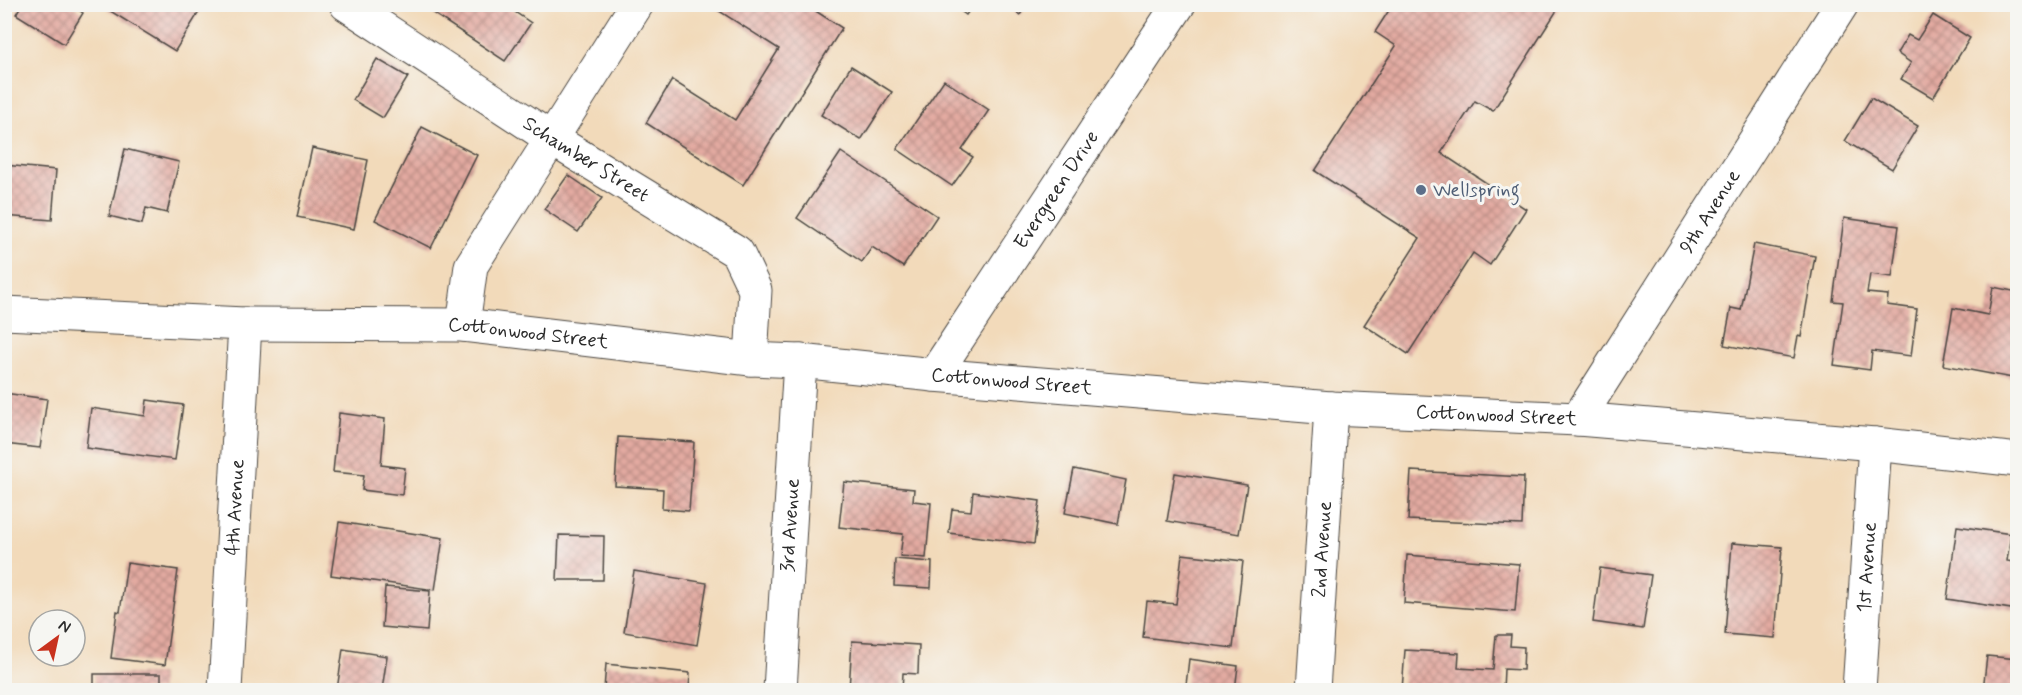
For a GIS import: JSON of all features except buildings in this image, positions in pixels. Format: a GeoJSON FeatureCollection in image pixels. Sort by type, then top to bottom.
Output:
{"type":"FeatureCollection","features":[{"type":"Feature","properties":{"kind":"street","name":"Schamber Street"},"geometry":{"type":"LineString","coordinates":[[346,4],[552,139],[737,252],[755,290],[751,359]]}},
{"type":"Feature","properties":{"kind":"street"},"geometry":{"type":"LineString","coordinates":[[463,325],[471,266],[637,4]]}},
{"type":"Feature","properties":{"kind":"street","name":"Evergreen Drive"},"geometry":{"type":"LineString","coordinates":[[934,375],[1179,4]]}},
{"type":"Feature","properties":{"kind":"street","name":"9th Avenue"},"geometry":{"type":"LineString","coordinates":[[1578,419],[1842,4]]}},
{"type":"Feature","properties":{"kind":"street","name":"Cottonwood Street"},"geometry":{"type":"LineString","coordinates":[[4,313],[244,324],[463,325],[751,359],[800,361],[934,375],[1331,408],[1578,419],[1875,444],[2018,460]]}},
{"type":"Feature","properties":{"kind":"street","name":"4th Avenue"},"geometry":{"type":"LineString","coordinates":[[225,690],[244,324]]}},
{"type":"Feature","properties":{"kind":"street","name":"3rd Avenue"},"geometry":{"type":"LineString","coordinates":[[780,690],[800,361]]}},
{"type":"Feature","properties":{"kind":"street","name":"2nd Avenue"},"geometry":{"type":"LineString","coordinates":[[1313,690],[1331,408]]}},
{"type":"Feature","properties":{"kind":"street","name":"1st Avenue"},"geometry":{"type":"LineString","coordinates":[[1859,690],[1875,444]]}},
{"type":"Feature","properties":{"kind":"place","name":"Wellspring"},"geometry":{"type":"Point","coordinates":[1421,190]}}]}
